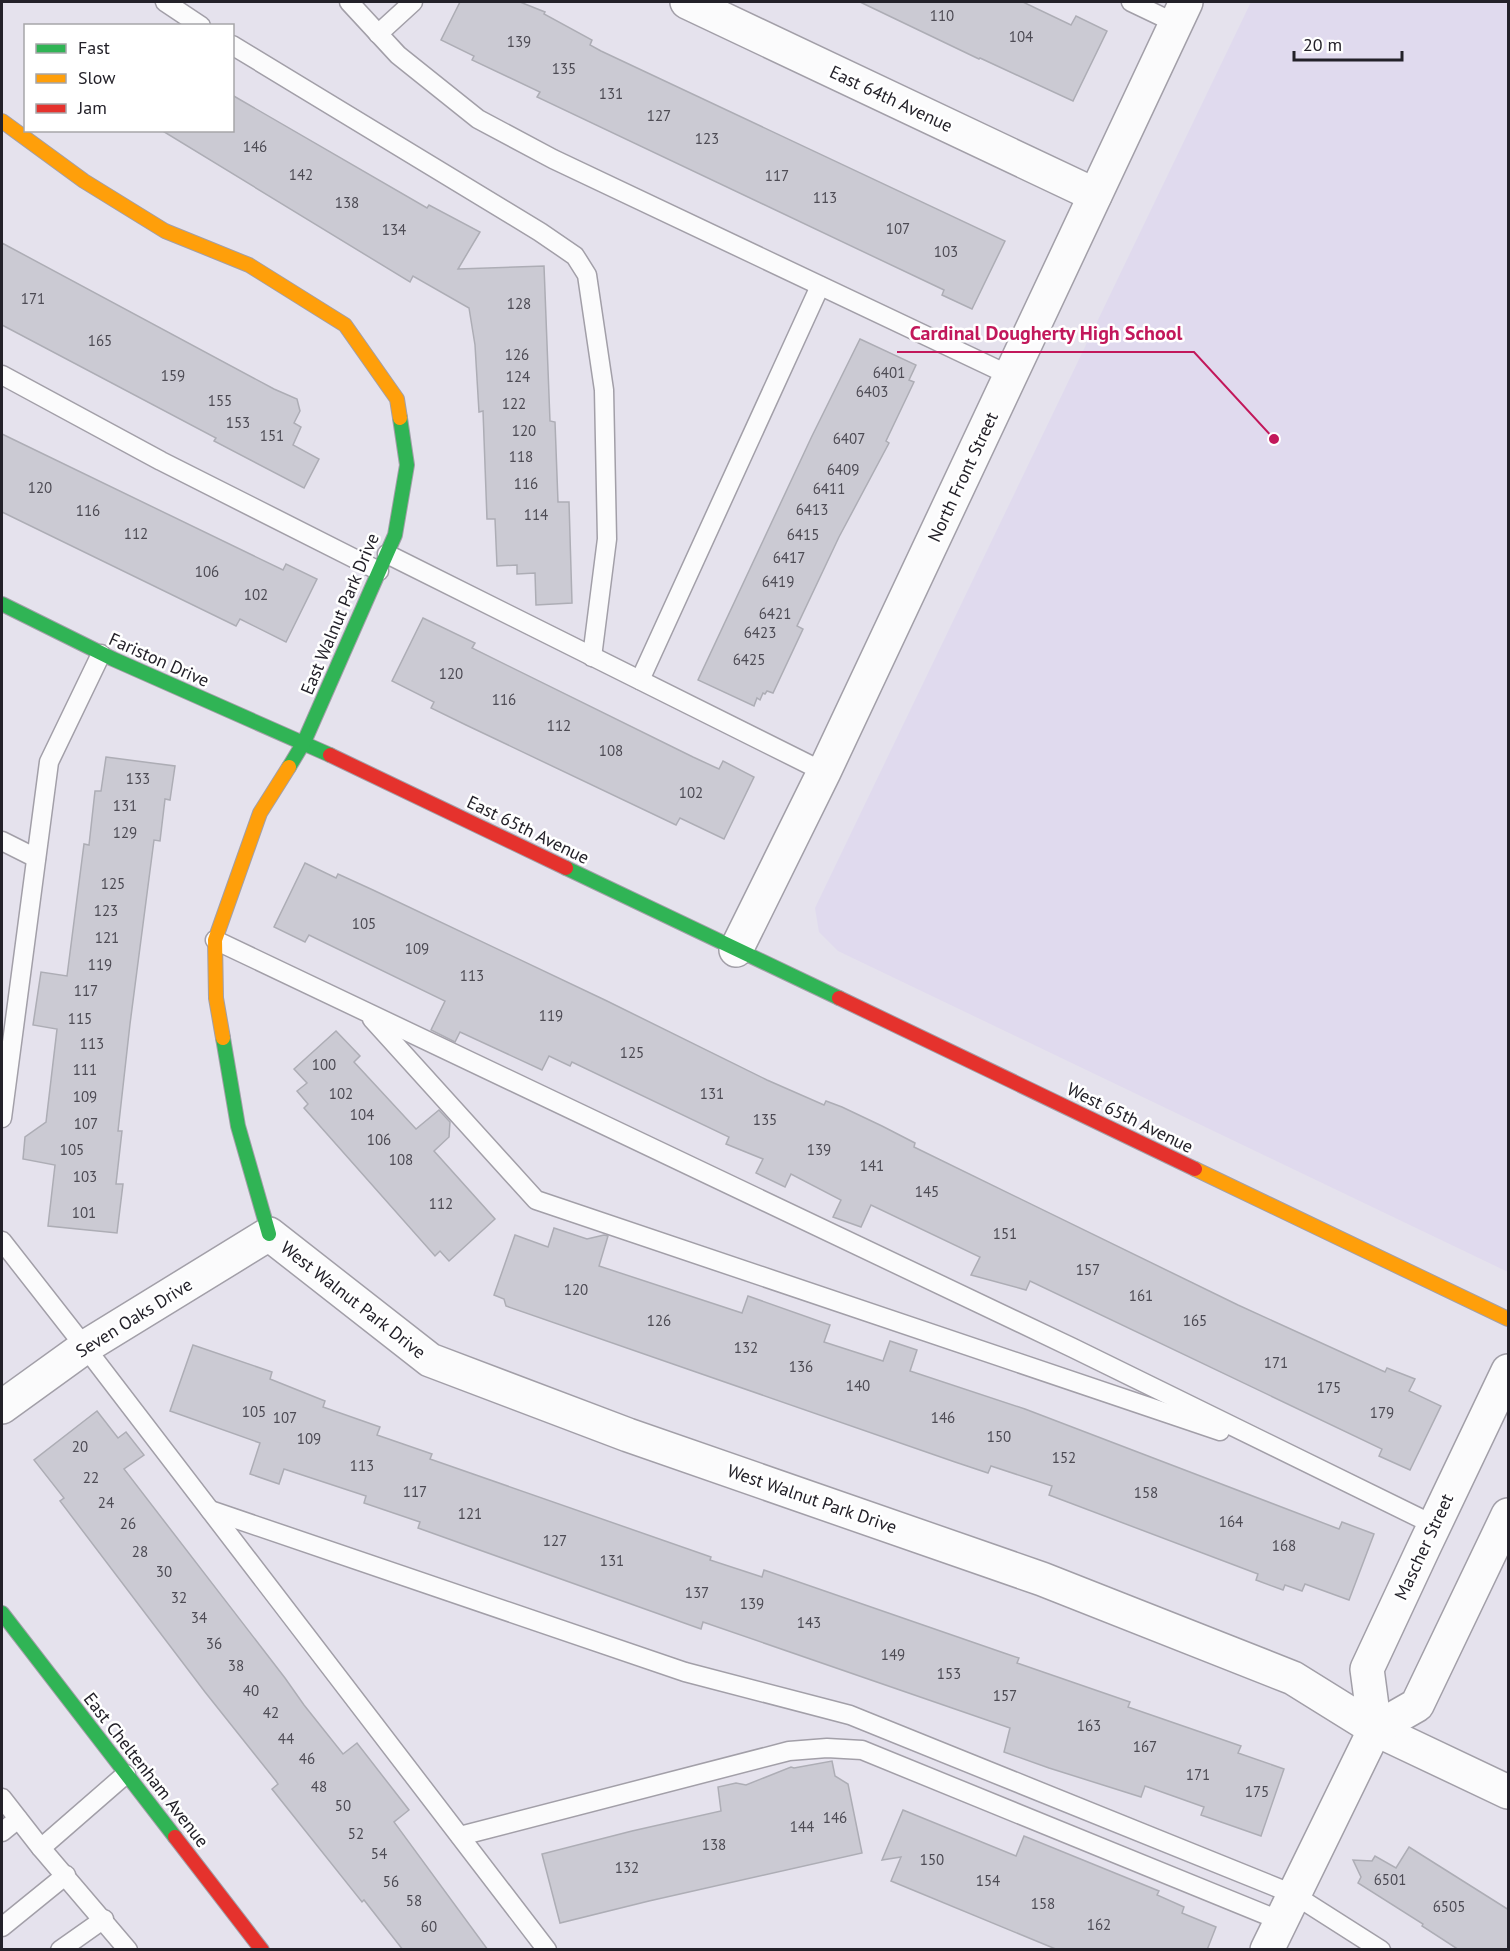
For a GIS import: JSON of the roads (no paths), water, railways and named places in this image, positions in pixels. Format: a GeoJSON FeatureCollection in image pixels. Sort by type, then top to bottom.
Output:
{"type":"FeatureCollection","features":[{"type":"Feature","properties":{"kind":"main road","name":"East Walnut Park Drive"},"geometry":{"type":"LineString","coordinates":[[2,121],[84,181],[165,231],[249,265],[345,325],[397,399],[407,465],[395,535],[304,742],[260,813],[215,940],[216,998],[238,1126],[269,1234]]}},
{"type":"Feature","properties":{"kind":"main road","name":"Fariston Drive"},"geometry":{"type":"LineString","coordinates":[[2,604],[101,654],[304,742]]}},
{"type":"Feature","properties":{"kind":"main road","name":"East 65th Avenue"},"geometry":{"type":"LineString","coordinates":[[304,742],[736,950]]}},
{"type":"Feature","properties":{"kind":"main road","name":"West 65th Avenue"},"geometry":{"type":"LineString","coordinates":[[736,950],[1509,1319]]}},
{"type":"Feature","properties":{"kind":"main road","name":"East Cheltenham Avenue"},"geometry":{"type":"LineString","coordinates":[[2,1613],[262,1950]]}},
{"type":"Feature","properties":{"kind":"street","name":"East 64th Avenue"},"geometry":{"type":"LineString","coordinates":[[687,2],[1095,195]]}},
{"type":"Feature","properties":{"kind":"street","name":"North Front Street"},"geometry":{"type":"LineString","coordinates":[[736,950],[824,772],[1180,12]]}},
{"type":"Feature","properties":{"kind":"street","name":"Seven Oaks Drive"},"geometry":{"type":"LineString","coordinates":[[2,1407],[85,1347],[269,1234]]}},
{"type":"Feature","properties":{"kind":"street","name":"West Walnut Park Drive"},"geometry":{"type":"LineString","coordinates":[[269,1234],[430,1360],[628,1435],[1053,1583],[1293,1678],[1375,1729],[1509,1792]]}},
{"type":"Feature","properties":{"kind":"street","name":"Mascher Street"},"geometry":{"type":"LineString","coordinates":[[1375,1729],[1367,1669],[1509,1371]]}},
{"type":"Feature","properties":{"kind":"street"},"geometry":{"type":"LineString","coordinates":[[1267,1950],[1375,1729],[1418,1705],[1509,1515]]}},
{"type":"Feature","properties":{"kind":"lane"},"geometry":{"type":"LineString","coordinates":[[165,2],[198,24]]}},
{"type":"Feature","properties":{"kind":"lane"},"geometry":{"type":"LineString","coordinates":[[349,2],[398,55],[478,119],[553,159],[1011,376]]}},
{"type":"Feature","properties":{"kind":"lane"},"geometry":{"type":"LineString","coordinates":[[378,34],[412,2]]}},
{"type":"Feature","properties":{"kind":"lane"},"geometry":{"type":"LineString","coordinates":[[1131,2],[1180,12]]}},
{"type":"Feature","properties":{"kind":"lane"},"geometry":{"type":"LineString","coordinates":[[234,46],[540,232],[575,256],[587,275],[604,390],[607,528],[592,657]]}},
{"type":"Feature","properties":{"kind":"lane"},"geometry":{"type":"LineString","coordinates":[[640,680],[820,286]]}},
{"type":"Feature","properties":{"kind":"lane"},"geometry":{"type":"LineString","coordinates":[[2,375],[161,461],[592,657],[824,772]]}},
{"type":"Feature","properties":{"kind":"lane"},"geometry":{"type":"LineString","coordinates":[[2,1118],[49,762],[101,654]]}},
{"type":"Feature","properties":{"kind":"lane"},"geometry":{"type":"LineString","coordinates":[[2,841],[36,858]]}},
{"type":"Feature","properties":{"kind":"lane"},"geometry":{"type":"LineString","coordinates":[[215,940],[1073,1348],[1434,1525]]}},
{"type":"Feature","properties":{"kind":"lane"},"geometry":{"type":"LineString","coordinates":[[365,1011],[536,1200],[1289,1454]]}},
{"type":"Feature","properties":{"kind":"lane"},"geometry":{"type":"LineString","coordinates":[[2,1241],[546,1950]]}},
{"type":"Feature","properties":{"kind":"lane"},"geometry":{"type":"LineString","coordinates":[[210,1510],[685,1672],[850,1715],[1381,1950]]}},
{"type":"Feature","properties":{"kind":"lane"},"geometry":{"type":"LineString","coordinates":[[460,1836],[789,1751],[827,1748],[862,1750],[1287,1907]]}},
{"type":"Feature","properties":{"kind":"lane"},"geometry":{"type":"LineString","coordinates":[[41,1848],[126,1774]]}},
{"type":"Feature","properties":{"kind":"lane"},"geometry":{"type":"LineString","coordinates":[[2,1798],[41,1848],[104,1919],[128,1950]]}},
{"type":"Feature","properties":{"kind":"lane"},"geometry":{"type":"LineString","coordinates":[[2,1832],[18,1818]]}},
{"type":"Feature","properties":{"kind":"lane"},"geometry":{"type":"LineString","coordinates":[[2,1927],[66,1875]]}},
{"type":"Feature","properties":{"kind":"lane"},"geometry":{"type":"LineString","coordinates":[[60,1950],[104,1919]]}},
{"type":"Feature","properties":{"kind":"place","name":"Cardinal Dougherty High School"},"geometry":{"type":"Point","coordinates":[1274,439]}}]}
